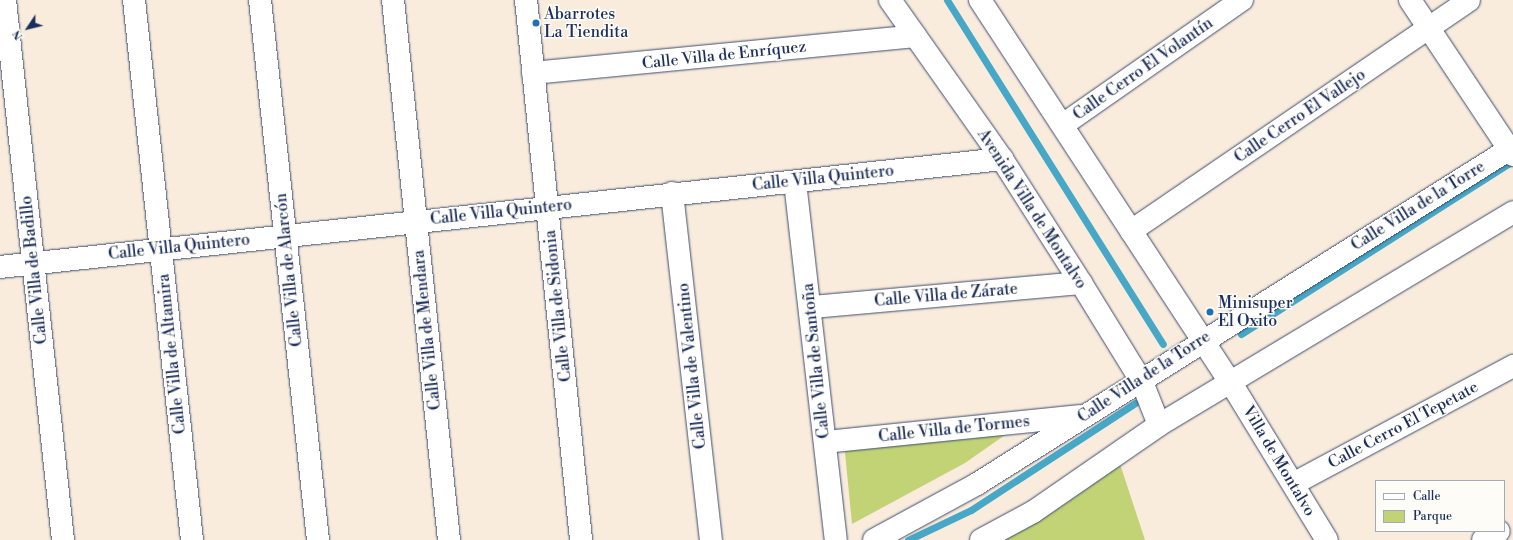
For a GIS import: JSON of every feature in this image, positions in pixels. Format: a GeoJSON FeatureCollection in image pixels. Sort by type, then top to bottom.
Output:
{"type":"FeatureCollection","features":[{"type":"Feature","properties":{"kind":"street","name":"Calle Villa de Badillo"},"geometry":{"type":"LineString","coordinates":[[5,0],[63,540]]}},
{"type":"Feature","properties":{"kind":"street","name":"Calle Villa de Altamira"},"geometry":{"type":"LineString","coordinates":[[134,0],[192,540]]}},
{"type":"Feature","properties":{"kind":"street","name":"Calle Villa de Alarcón"},"geometry":{"type":"LineString","coordinates":[[260,0],[318,540]]}},
{"type":"Feature","properties":{"kind":"street","name":"Calle Villa de Mendara"},"geometry":{"type":"LineString","coordinates":[[393,0],[449,540]]}},
{"type":"Feature","properties":{"kind":"street","name":"Calle Villa de Sidonia"},"geometry":{"type":"LineString","coordinates":[[526,0],[581,540]]}},
{"type":"Feature","properties":{"kind":"street","name":"Avenida Villa de Montalvo"},"geometry":{"type":"LineString","coordinates":[[890,0],[1002,159],[1081,283],[1142,382],[1159,425]]}},
{"type":"Feature","properties":{"kind":"street","name":"Calle Cerro El Volantín"},"geometry":{"type":"LineString","coordinates":[[1064,124],[1242,0]]}},
{"type":"Feature","properties":{"kind":"street"},"geometry":{"type":"LineString","coordinates":[[1410,0],[1511,151]]}},
{"type":"Feature","properties":{"kind":"street","name":"Calle Cerro El Vallejo"},"geometry":{"type":"LineString","coordinates":[[1131,231],[1469,0]]}},
{"type":"Feature","properties":{"kind":"street"},"geometry":{"type":"LineString","coordinates":[[988,3],[1131,231],[1231,383]]}},
{"type":"Feature","properties":{"kind":"street","name":"Calle Villa de Enríquez"},"geometry":{"type":"LineString","coordinates":[[533,73],[915,36]]}},
{"type":"Feature","properties":{"kind":"street","name":"Calle Villa de la Torre"},"geometry":{"type":"LineString","coordinates":[[874,540],[977,484],[1083,416],[1142,382],[1202,340],[1511,151]]}},
{"type":"Feature","properties":{"kind":"street","name":"Calle Villa Quintero"},"geometry":{"type":"LineString","coordinates":[[0,267],[548,206],[795,182],[1002,159]]}},
{"type":"Feature","properties":{"kind":"street","name":"Calle Villa de Santoña"},"geometry":{"type":"LineString","coordinates":[[795,182],[812,307],[824,442],[836,540]]}},
{"type":"Feature","properties":{"kind":"street","name":"Calle Villa de Valentino"},"geometry":{"type":"LineString","coordinates":[[672,193],[711,540]]}},
{"type":"Feature","properties":{"kind":"street"},"geometry":{"type":"LineString","coordinates":[[981,540],[1033,512],[1159,425],[1513,212]]}},
{"type":"Feature","properties":{"kind":"street","name":"Calle Villa de Zárate"},"geometry":{"type":"LineString","coordinates":[[812,307],[1081,283]]}},
{"type":"Feature","properties":{"kind":"street","name":"Calle Cerro El Tepetate"},"geometry":{"type":"LineString","coordinates":[[1293,484],[1513,366]]}},
{"type":"Feature","properties":{"kind":"street","name":"Villa de Montalvo"},"geometry":{"type":"LineString","coordinates":[[1231,383],[1327,540]]}},
{"type":"Feature","properties":{"kind":"street","name":"Calle Villa de Tormes"},"geometry":{"type":"LineString","coordinates":[[824,442],[1083,416]]}},
{"type":"Feature","properties":{"kind":"street"},"geometry":{"type":"LineString","coordinates":[[1483,540],[1497,532]]}},
{"type":"Feature","properties":{"kind":"green space"},"geometry":{"type":"Polygon","coordinates":[[[1035,414],[965,463],[852,524],[843,432],[1035,414]]]}},
{"type":"Feature","properties":{"kind":"green space"},"geometry":{"type":"Polygon","coordinates":[[[1119,461],[1145,540],[971,540],[1119,461]]]}},
{"type":"Feature","properties":{"kind":"waterway"},"geometry":{"type":"LineString","coordinates":[[947,0],[1163,344]]}},
{"type":"Feature","properties":{"kind":"waterway"},"geometry":{"type":"LineString","coordinates":[[1241,334],[1513,161]]}},
{"type":"Feature","properties":{"kind":"waterway"},"geometry":{"type":"LineString","coordinates":[[908,540],[971,510],[1135,403]]}},
{"type":"Feature","properties":{"kind":"place","name":"Abarrotes La Tiendita"},"geometry":{"type":"Point","coordinates":[536,23]}},
{"type":"Feature","properties":{"kind":"place","name":"Minisuper El Oxito"},"geometry":{"type":"Point","coordinates":[1210,312]}}]}
